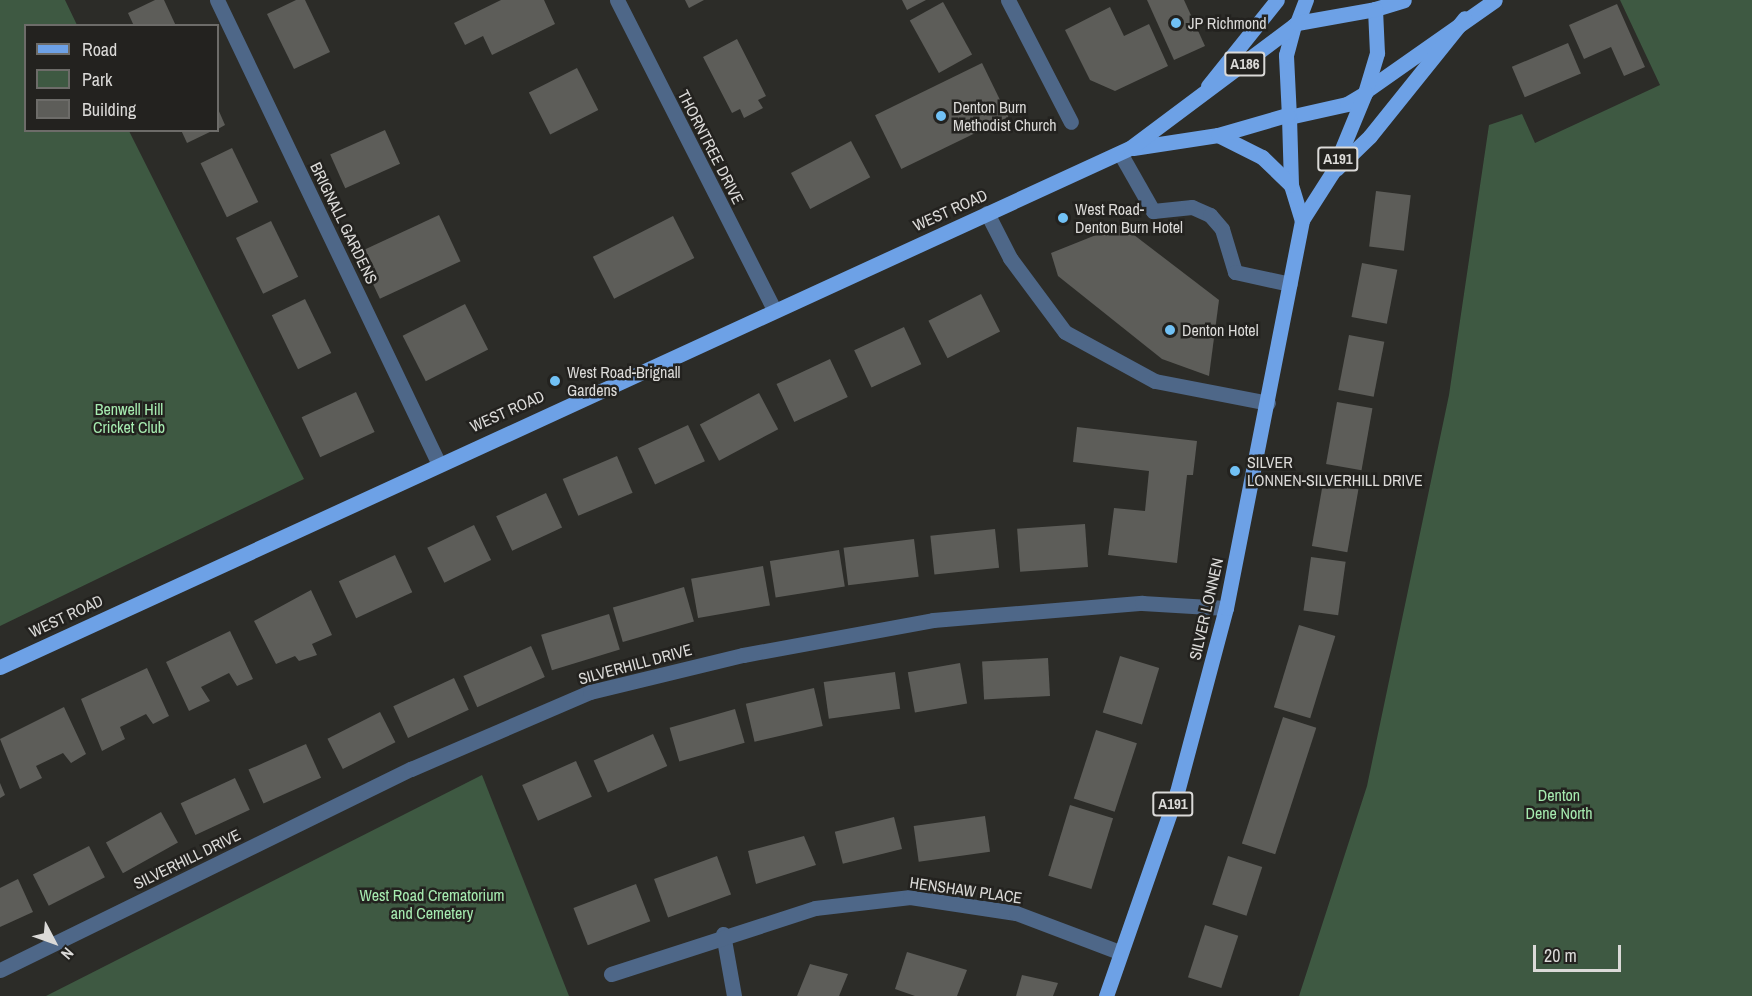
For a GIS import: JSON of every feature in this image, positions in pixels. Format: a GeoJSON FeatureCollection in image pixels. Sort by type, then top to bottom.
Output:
{"type":"FeatureCollection","features":[{"type":"Feature","properties":{"kind":"main road"},"geometry":{"type":"LineString","coordinates":[[1195,103],[1277,0]]}},
{"type":"Feature","properties":{"kind":"main road","name":"A191"},"geometry":{"type":"LineString","coordinates":[[1288,116],[1286,55],[1306,0]]}},
{"type":"Feature","properties":{"kind":"main road","name":"A186"},"geometry":{"type":"LineString","coordinates":[[1296,24],[1404,0]]}},
{"type":"Feature","properties":{"kind":"main road","name":"A186"},"geometry":{"type":"LineString","coordinates":[[1288,116],[1347,104],[1465,18],[1495,0]]}},
{"type":"Feature","properties":{"kind":"main road","name":"A191"},"geometry":{"type":"LineString","coordinates":[[1366,91],[1377,53],[1374,6]]}},
{"type":"Feature","properties":{"kind":"main road"},"geometry":{"type":"LineString","coordinates":[[1332,173],[1370,136],[1465,18]]}},
{"type":"Feature","properties":{"kind":"main road","name":"WEST ROAD"},"geometry":{"type":"LineString","coordinates":[[0,667],[438,462],[1125,151],[1195,103],[1296,24]]}},
{"type":"Feature","properties":{"kind":"main road","name":"SILVER LONNEN"},"geometry":{"type":"LineString","coordinates":[[1106,996],[1119,952],[1177,792],[1226,608],[1268,403],[1302,220],[1332,173],[1366,91]]}},
{"type":"Feature","properties":{"kind":"main road","name":"WEST ROAD"},"geometry":{"type":"LineString","coordinates":[[1125,151],[1218,135],[1288,116]]}},
{"type":"Feature","properties":{"kind":"main road","name":"SILVER LONNEN"},"geometry":{"type":"LineString","coordinates":[[1288,116],[1291,184],[1302,220]]}},
{"type":"Feature","properties":{"kind":"main road"},"geometry":{"type":"LineString","coordinates":[[1218,135],[1262,157],[1291,184]]}},
{"type":"Feature","properties":{"kind":"street","name":"BRIGNALL GARDENS"},"geometry":{"type":"LineString","coordinates":[[217,0],[438,462]]}},
{"type":"Feature","properties":{"kind":"street","name":"THORNTREE DRIVE"},"geometry":{"type":"LineString","coordinates":[[617,0],[774,310]]}},
{"type":"Feature","properties":{"kind":"street"},"geometry":{"type":"LineString","coordinates":[[1008,0],[1071,122]]}},
{"type":"Feature","properties":{"kind":"street"},"geometry":{"type":"LineString","coordinates":[[1125,151],[1153,211],[1192,207],[1209,215],[1222,229],[1236,272],[1290,284]]}},
{"type":"Feature","properties":{"kind":"street"},"geometry":{"type":"LineString","coordinates":[[987,213],[1010,258],[1065,332],[1155,381],[1268,403]]}},
{"type":"Feature","properties":{"kind":"street","name":"SILVERHILL DRIVE"},"geometry":{"type":"LineString","coordinates":[[0,970],[411,769],[590,692],[743,655],[933,620],[1142,603],[1226,608]]}},
{"type":"Feature","properties":{"kind":"street","name":"HENSHAW PLACE"},"geometry":{"type":"LineString","coordinates":[[611,974],[723,934],[816,908],[910,897],[1016,913],[1119,952]]}},
{"type":"Feature","properties":{"kind":"street"},"geometry":{"type":"LineString","coordinates":[[723,934],[734,996]]}},
{"type":"Feature","properties":{"kind":"green space","name":"Benwell Hill Cricket Club"},"geometry":{"type":"Polygon","coordinates":[[[0,0],[65,0],[77,24],[24,24],[24,132],[130,132],[304,479],[0,626],[0,0]]]}},
{"type":"Feature","properties":{"kind":"green space","name":"Denton Dene North"},"geometry":{"type":"Polygon","coordinates":[[[1620,0],[1752,0],[1752,996],[1299,996],[1367,786],[1449,395],[1489,125],[1522,114],[1535,143],[1660,85],[1620,0]]]}},
{"type":"Feature","properties":{"kind":"green space","name":"West Road Crematorium and Cemetery"},"geometry":{"type":"Polygon","coordinates":[[[482,775],[569,996],[46,996],[482,775]]]}},
{"type":"Feature","properties":{"kind":"building"},"geometry":{"type":"Polygon","coordinates":[[[155,0],[164,0],[175,24],[133,24],[128,13],[155,0]]]}},
{"type":"Feature","properties":{"kind":"building"},"geometry":{"type":"Polygon","coordinates":[[[296,0],[305,0],[330,52],[294,69],[267,14],[296,0]]]}},
{"type":"Feature","properties":{"kind":"building"},"geometry":{"type":"Polygon","coordinates":[[[501,0],[544,0],[555,24],[492,55],[483,36],[465,45],[454,23],[501,0]]]}},
{"type":"Feature","properties":{"kind":"building"},"geometry":{"type":"Polygon","coordinates":[[[685,0],[704,0],[689,8],[685,0]]]}},
{"type":"Feature","properties":{"kind":"building"},"geometry":{"type":"Polygon","coordinates":[[[902,0],[926,0],[907,10],[902,0]]]}},
{"type":"Feature","properties":{"kind":"building","name":"JP Richmond"},"geometry":{"type":"Polygon","coordinates":[[[1147,0],[1184,0],[1205,46],[1174,60],[1147,0]]]}},
{"type":"Feature","properties":{"kind":"building"},"geometry":{"type":"Polygon","coordinates":[[[943,2],[972,54],[939,73],[910,20],[943,2]]]}},
{"type":"Feature","properties":{"kind":"building"},"geometry":{"type":"Polygon","coordinates":[[[1617,4],[1645,67],[1624,76],[1611,47],[1584,59],[1569,25],[1617,4]]]}},
{"type":"Feature","properties":{"kind":"building"},"geometry":{"type":"Polygon","coordinates":[[[1110,7],[1124,36],[1149,24],[1168,66],[1115,91],[1090,80],[1065,30],[1110,7]]]}},
{"type":"Feature","properties":{"kind":"building"},"geometry":{"type":"Polygon","coordinates":[[[737,39],[766,96],[758,100],[763,108],[744,118],[740,109],[732,113],[703,57],[737,39]]]}},
{"type":"Feature","properties":{"kind":"building"},"geometry":{"type":"Polygon","coordinates":[[[1568,43],[1581,73],[1525,97],[1512,67],[1568,43]]]}},
{"type":"Feature","properties":{"kind":"building","name":"Denton Burn Methodist Church"},"geometry":{"type":"Polygon","coordinates":[[[982,63],[1008,117],[901,169],[875,115],[982,63]]]}},
{"type":"Feature","properties":{"kind":"building"},"geometry":{"type":"Polygon","coordinates":[[[577,68],[598,110],[550,134],[529,93],[577,68]]]}},
{"type":"Feature","properties":{"kind":"building"},"geometry":{"type":"Polygon","coordinates":[[[219,111],[225,125],[219,128],[219,111]]]}},
{"type":"Feature","properties":{"kind":"building"},"geometry":{"type":"Polygon","coordinates":[[[385,130],[400,164],[345,188],[330,154],[385,130]]]}},
{"type":"Feature","properties":{"kind":"building"},"geometry":{"type":"Polygon","coordinates":[[[182,132],[210,132],[187,143],[182,132]]]}},
{"type":"Feature","properties":{"kind":"building"},"geometry":{"type":"Polygon","coordinates":[[[851,141],[870,177],[810,209],[791,173],[851,141]]]}},
{"type":"Feature","properties":{"kind":"building"},"geometry":{"type":"Polygon","coordinates":[[[232,148],[258,202],[227,217],[201,163],[232,148]]]}},
{"type":"Feature","properties":{"kind":"building"},"geometry":{"type":"Polygon","coordinates":[[[1376,191],[1411,195],[1404,251],[1369,247],[1376,191]]]}},
{"type":"Feature","properties":{"kind":"building"},"geometry":{"type":"Polygon","coordinates":[[[439,215],[461,261],[380,299],[358,253],[439,215]]]}},
{"type":"Feature","properties":{"kind":"building"},"geometry":{"type":"Polygon","coordinates":[[[673,216],[694,258],[614,299],[593,257],[673,216]]]}},
{"type":"Feature","properties":{"kind":"building"},"geometry":{"type":"Polygon","coordinates":[[[271,221],[298,277],[263,294],[236,238],[271,221]]]}},
{"type":"Feature","properties":{"kind":"building","name":"Denton Hotel"},"geometry":{"type":"Polygon","coordinates":[[[1121,225],[1219,300],[1209,376],[1162,359],[1058,276],[1051,253],[1121,225]]]}},
{"type":"Feature","properties":{"kind":"building"},"geometry":{"type":"Polygon","coordinates":[[[1362,263],[1397,270],[1387,324],[1352,317],[1362,263]]]}},
{"type":"Feature","properties":{"kind":"building"},"geometry":{"type":"Polygon","coordinates":[[[981,294],[1000,331],[947,358],[928,321],[981,294]]]}},
{"type":"Feature","properties":{"kind":"building"},"geometry":{"type":"Polygon","coordinates":[[[305,299],[331,353],[298,369],[272,315],[305,299]]]}},
{"type":"Feature","properties":{"kind":"building"},"geometry":{"type":"Polygon","coordinates":[[[465,304],[488,349],[426,381],[403,336],[465,304]]]}},
{"type":"Feature","properties":{"kind":"building"},"geometry":{"type":"Polygon","coordinates":[[[904,327],[921,364],[871,387],[854,350],[904,327]]]}},
{"type":"Feature","properties":{"kind":"building"},"geometry":{"type":"Polygon","coordinates":[[[1349,335],[1384,342],[1374,397],[1338,390],[1349,335]]]}},
{"type":"Feature","properties":{"kind":"building"},"geometry":{"type":"Polygon","coordinates":[[[830,359],[848,397],[794,422],[777,384],[830,359]]]}},
{"type":"Feature","properties":{"kind":"building"},"geometry":{"type":"Polygon","coordinates":[[[356,392],[375,432],[320,457],[302,417],[356,392]]]}},
{"type":"Feature","properties":{"kind":"building"},"geometry":{"type":"Polygon","coordinates":[[[759,393],[778,429],[719,461],[700,424],[759,393]]]}},
{"type":"Feature","properties":{"kind":"building"},"geometry":{"type":"Polygon","coordinates":[[[1337,402],[1372,408],[1362,470],[1326,464],[1337,402]]]}},
{"type":"Feature","properties":{"kind":"building"},"geometry":{"type":"Polygon","coordinates":[[[688,425],[705,461],[655,484],[638,448],[688,425]]]}},
{"type":"Feature","properties":{"kind":"building"},"geometry":{"type":"Polygon","coordinates":[[[1077,427],[1197,441],[1193,475],[1187,475],[1177,563],[1108,555],[1114,508],[1145,511],[1149,471],[1073,462],[1077,427]]]}},
{"type":"Feature","properties":{"kind":"building"},"geometry":{"type":"Polygon","coordinates":[[[617,456],[633,493],[578,516],[563,479],[617,456]]]}},
{"type":"Feature","properties":{"kind":"building"},"geometry":{"type":"Polygon","coordinates":[[[1323,483],[1358,489],[1347,552],[1312,546],[1323,483]]]}},
{"type":"Feature","properties":{"kind":"building"},"geometry":{"type":"Polygon","coordinates":[[[546,493],[562,527],[512,551],[496,516],[546,493]]]}},
{"type":"Feature","properties":{"kind":"building"},"geometry":{"type":"Polygon","coordinates":[[[1085,524],[1088,567],[1020,572],[1017,529],[1085,524]]]}},
{"type":"Feature","properties":{"kind":"building"},"geometry":{"type":"Polygon","coordinates":[[[474,525],[491,560],[444,583],[427,548],[474,525]]]}},
{"type":"Feature","properties":{"kind":"building"},"geometry":{"type":"Polygon","coordinates":[[[995,529],[999,568],[934,575],[930,536],[995,529]]]}},
{"type":"Feature","properties":{"kind":"building"},"geometry":{"type":"Polygon","coordinates":[[[914,539],[919,577],[848,585],[844,548],[914,539]]]}},
{"type":"Feature","properties":{"kind":"building"},"geometry":{"type":"Polygon","coordinates":[[[839,550],[845,587],[776,597],[770,561],[839,550]]]}},
{"type":"Feature","properties":{"kind":"building"},"geometry":{"type":"Polygon","coordinates":[[[395,555],[412,592],[356,618],[339,581],[395,555]]]}},
{"type":"Feature","properties":{"kind":"building"},"geometry":{"type":"Polygon","coordinates":[[[1311,557],[1346,562],[1338,615],[1303,610],[1311,557]]]}},
{"type":"Feature","properties":{"kind":"building"},"geometry":{"type":"Polygon","coordinates":[[[763,566],[770,605],[698,618],[691,579],[763,566]]]}},
{"type":"Feature","properties":{"kind":"building"},"geometry":{"type":"Polygon","coordinates":[[[684,587],[694,622],[623,642],[613,607],[684,587]]]}},
{"type":"Feature","properties":{"kind":"building"},"geometry":{"type":"Polygon","coordinates":[[[311,590],[332,635],[312,644],[317,655],[299,661],[295,656],[276,664],[254,621],[311,590]]]}},
{"type":"Feature","properties":{"kind":"building"},"geometry":{"type":"Polygon","coordinates":[[[609,614],[620,649],[552,670],[541,635],[609,614]]]}},
{"type":"Feature","properties":{"kind":"building"},"geometry":{"type":"Polygon","coordinates":[[[1299,625],[1335,636],[1310,718],[1274,707],[1299,625]]]}},
{"type":"Feature","properties":{"kind":"building"},"geometry":{"type":"Polygon","coordinates":[[[230,631],[253,679],[237,686],[229,673],[201,687],[210,701],[189,711],[166,662],[230,631]]]}},
{"type":"Feature","properties":{"kind":"building"},"geometry":{"type":"Polygon","coordinates":[[[531,646],[545,677],[477,707],[463,676],[531,646]]]}},
{"type":"Feature","properties":{"kind":"building"},"geometry":{"type":"Polygon","coordinates":[[[1120,656],[1159,668],[1142,724],[1103,712],[1120,656]]]}},
{"type":"Feature","properties":{"kind":"building"},"geometry":{"type":"Polygon","coordinates":[[[1048,658],[1050,696],[984,699],[982,661],[1048,658]]]}},
{"type":"Feature","properties":{"kind":"building"},"geometry":{"type":"Polygon","coordinates":[[[960,663],[967,703],[915,713],[908,672],[960,663]]]}},
{"type":"Feature","properties":{"kind":"building"},"geometry":{"type":"Polygon","coordinates":[[[147,668],[169,716],[153,724],[146,714],[120,727],[125,739],[102,751],[81,699],[147,668]]]}},
{"type":"Feature","properties":{"kind":"building"},"geometry":{"type":"Polygon","coordinates":[[[895,672],[900,709],[829,719],[824,682],[895,672]]]}},
{"type":"Feature","properties":{"kind":"building"},"geometry":{"type":"Polygon","coordinates":[[[454,678],[469,710],[408,738],[393,706],[454,678]]]}},
{"type":"Feature","properties":{"kind":"building"},"geometry":{"type":"Polygon","coordinates":[[[814,688],[823,726],[755,742],[746,704],[814,688]]]}},
{"type":"Feature","properties":{"kind":"building"},"geometry":{"type":"Polygon","coordinates":[[[64,707],[86,754],[71,763],[63,753],[36,766],[42,778],[20,789],[0,739],[64,707]]]}},
{"type":"Feature","properties":{"kind":"building"},"geometry":{"type":"Polygon","coordinates":[[[735,709],[745,743],[679,761],[670,728],[735,709]]]}},
{"type":"Feature","properties":{"kind":"building"},"geometry":{"type":"Polygon","coordinates":[[[380,712],[395,742],[343,769],[327,739],[380,712]]]}},
{"type":"Feature","properties":{"kind":"building"},"geometry":{"type":"Polygon","coordinates":[[[1283,717],[1316,728],[1275,854],[1242,843],[1283,717]]]}},
{"type":"Feature","properties":{"kind":"building"},"geometry":{"type":"Polygon","coordinates":[[[1096,730],[1137,743],[1115,812],[1074,798],[1096,730]]]}},
{"type":"Feature","properties":{"kind":"building"},"geometry":{"type":"Polygon","coordinates":[[[653,734],[667,766],[608,792],[594,760],[653,734]]]}},
{"type":"Feature","properties":{"kind":"building"},"geometry":{"type":"Polygon","coordinates":[[[306,744],[321,778],[263,803],[248,770],[306,744]]]}},
{"type":"Feature","properties":{"kind":"building"},"geometry":{"type":"Polygon","coordinates":[[[576,761],[592,797],[538,821],[522,785],[576,761]]]}},
{"type":"Feature","properties":{"kind":"building"},"geometry":{"type":"Polygon","coordinates":[[[235,778],[250,810],[195,835],[181,803],[235,778]]]}},
{"type":"Feature","properties":{"kind":"building"},"geometry":{"type":"Polygon","coordinates":[[[0,783],[5,795],[0,798],[0,783]]]}},
{"type":"Feature","properties":{"kind":"building"},"geometry":{"type":"Polygon","coordinates":[[[1070,805],[1113,818],[1091,889],[1048,876],[1070,805]]]}},
{"type":"Feature","properties":{"kind":"building"},"geometry":{"type":"Polygon","coordinates":[[[161,812],[178,843],[123,873],[106,843],[161,812]]]}},
{"type":"Feature","properties":{"kind":"building"},"geometry":{"type":"Polygon","coordinates":[[[985,816],[990,852],[919,862],[914,826],[985,816]]]}},
{"type":"Feature","properties":{"kind":"building"},"geometry":{"type":"Polygon","coordinates":[[[894,817],[902,849],[843,864],[835,832],[894,817]]]}},
{"type":"Feature","properties":{"kind":"building"},"geometry":{"type":"Polygon","coordinates":[[[804,836],[816,865],[756,884],[748,851],[804,836]]]}},
{"type":"Feature","properties":{"kind":"building"},"geometry":{"type":"Polygon","coordinates":[[[89,846],[105,877],[49,906],[33,875],[89,846]]]}},
{"type":"Feature","properties":{"kind":"building"},"geometry":{"type":"Polygon","coordinates":[[[717,856],[731,895],[668,917],[654,879],[717,856]]]}},
{"type":"Feature","properties":{"kind":"building"},"geometry":{"type":"Polygon","coordinates":[[[1228,856],[1262,867],[1246,916],[1212,905],[1228,856]]]}},
{"type":"Feature","properties":{"kind":"building"},"geometry":{"type":"Polygon","coordinates":[[[18,879],[33,912],[0,927],[0,888],[18,879]]]}},
{"type":"Feature","properties":{"kind":"building"},"geometry":{"type":"Polygon","coordinates":[[[636,884],[650,921],[588,945],[573,908],[636,884]]]}},
{"type":"Feature","properties":{"kind":"building"},"geometry":{"type":"Polygon","coordinates":[[[1205,925],[1238,936],[1221,988],[1188,977],[1205,925]]]}},
{"type":"Feature","properties":{"kind":"building"},"geometry":{"type":"Polygon","coordinates":[[[907,952],[967,970],[957,996],[915,996],[895,989],[907,952]]]}},
{"type":"Feature","properties":{"kind":"building"},"geometry":{"type":"Polygon","coordinates":[[[810,964],[848,974],[839,996],[797,996],[810,964]]]}},
{"type":"Feature","properties":{"kind":"building"},"geometry":{"type":"Polygon","coordinates":[[[1022,975],[1058,983],[1053,996],[1016,996],[1022,975]]]}},
{"type":"Feature","properties":{"kind":"place","name":"JP Richmond"},"geometry":{"type":"Point","coordinates":[1176,23]}},
{"type":"Feature","properties":{"kind":"place","name":"Denton Burn Methodist Church"},"geometry":{"type":"Point","coordinates":[941,116]}},
{"type":"Feature","properties":{"kind":"place","name":"West Road- Denton Burn Hotel"},"geometry":{"type":"Point","coordinates":[1063,218]}},
{"type":"Feature","properties":{"kind":"place","name":"Denton Hotel"},"geometry":{"type":"Point","coordinates":[1170,330]}},
{"type":"Feature","properties":{"kind":"place","name":"West Road-Brignall Gardens"},"geometry":{"type":"Point","coordinates":[555,381]}},
{"type":"Feature","properties":{"kind":"place","name":"SILVER LONNEN-SILVERHILL DRIVE"},"geometry":{"type":"Point","coordinates":[1235,471]}}]}
